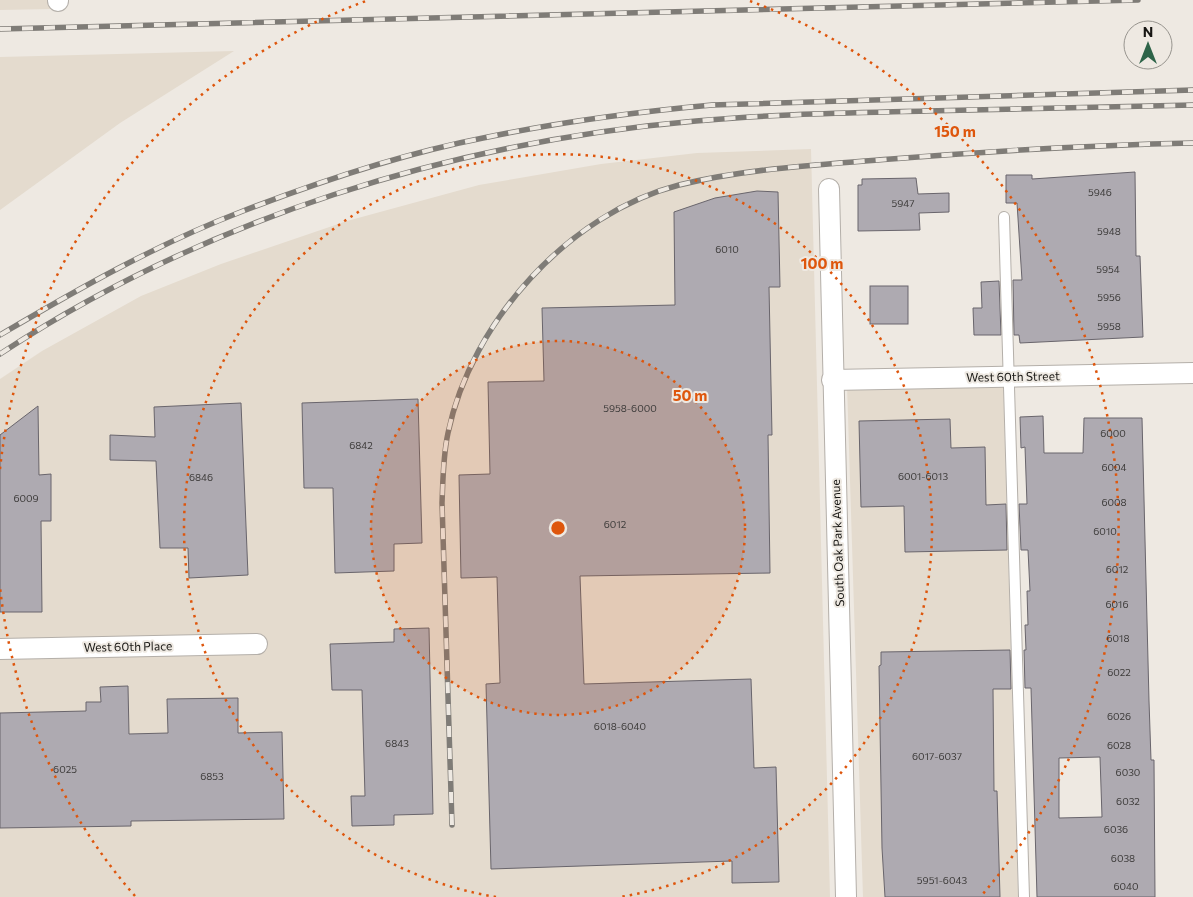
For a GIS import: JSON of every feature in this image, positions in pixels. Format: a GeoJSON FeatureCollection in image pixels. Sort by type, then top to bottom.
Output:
{"type":"FeatureCollection","features":[{"type":"Feature","properties":{"kind":"street","name":"South Oak Park Avenue"},"geometry":{"type":"LineString","coordinates":[[829,190],[832,380],[846,897]]}},
{"type":"Feature","properties":{"kind":"street","name":"West 60th Street"},"geometry":{"type":"LineString","coordinates":[[832,380],[1193,373]]}},
{"type":"Feature","properties":{"kind":"street","name":"West 60th Place"},"geometry":{"type":"LineString","coordinates":[[0,649],[257,644]]}},
{"type":"Feature","properties":{"kind":"lane"},"geometry":{"type":"LineString","coordinates":[[1004,217],[1024,897]]}},
{"type":"Feature","properties":{"kind":"shaded area"},"geometry":{"type":"Polygon","coordinates":[[[0,0],[51,0],[52,9],[0,10],[0,0]]]}},
{"type":"Feature","properties":{"kind":"shaded area"},"geometry":{"type":"Polygon","coordinates":[[[234,51],[120,123],[0,210],[0,57],[234,51]]]}},
{"type":"Feature","properties":{"kind":"shaded area"},"geometry":{"type":"Polygon","coordinates":[[[811,149],[830,897],[0,897],[0,379],[42,351],[141,296],[221,264],[347,221],[479,185],[601,164],[697,153],[811,149]]]}},
{"type":"Feature","properties":{"kind":"shaded area"},"geometry":{"type":"Polygon","coordinates":[[[1003,379],[1018,897],[863,897],[847,384],[1003,379]]]}},
{"type":"Feature","properties":{"kind":"building"},"geometry":{"type":"Polygon","coordinates":[[[1135,172],[1136,256],[1140,256],[1143,337],[1020,343],[1019,335],[1014,335],[1013,280],[1022,280],[1017,203],[1006,203],[1006,175],[1032,175],[1032,179],[1135,172]]]}},
{"type":"Feature","properties":{"kind":"building"},"geometry":{"type":"Polygon","coordinates":[[[916,178],[918,194],[949,193],[949,212],[919,213],[920,230],[858,231],[858,185],[862,185],[862,179],[916,178]]]}},
{"type":"Feature","properties":{"kind":"building"},"geometry":{"type":"Polygon","coordinates":[[[757,191],[778,192],[780,287],[769,287],[772,435],[768,435],[770,573],[580,576],[584,684],[751,679],[754,768],[776,767],[779,882],[732,883],[732,861],[491,869],[486,684],[500,683],[497,577],[461,578],[459,475],[490,474],[488,382],[544,381],[542,308],[675,305],[674,212],[715,198],[757,191]]]}},
{"type":"Feature","properties":{"kind":"building"},"geometry":{"type":"Polygon","coordinates":[[[999,281],[1001,335],[974,335],[973,308],[982,308],[981,282],[999,281]]]}},
{"type":"Feature","properties":{"kind":"building"},"geometry":{"type":"Polygon","coordinates":[[[870,286],[908,286],[908,324],[870,324],[870,286]]]}},
{"type":"Feature","properties":{"kind":"building"},"geometry":{"type":"Polygon","coordinates":[[[418,399],[422,543],[394,544],[394,571],[335,573],[333,488],[304,488],[302,403],[418,399]]]}},
{"type":"Feature","properties":{"kind":"building"},"geometry":{"type":"Polygon","coordinates":[[[241,403],[248,575],[189,578],[188,548],[160,548],[156,461],[110,460],[110,435],[155,437],[154,407],[241,403]]]}},
{"type":"Feature","properties":{"kind":"building"},"geometry":{"type":"Polygon","coordinates":[[[38,406],[39,475],[51,474],[51,521],[41,521],[42,612],[0,612],[0,435],[38,406]]]}},
{"type":"Feature","properties":{"kind":"building"},"geometry":{"type":"Polygon","coordinates":[[[1043,416],[1044,453],[1083,453],[1084,418],[1142,418],[1151,760],[1154,760],[1155,897],[1037,897],[1031,688],[1025,688],[1025,625],[1028,625],[1027,591],[1030,591],[1028,550],[1021,550],[1019,504],[1027,504],[1025,447],[1021,448],[1020,417],[1043,416]],[[1100,757],[1059,758],[1059,818],[1102,817],[1100,757]]]}},
{"type":"Feature","properties":{"kind":"building"},"geometry":{"type":"Polygon","coordinates":[[[950,419],[951,448],[985,447],[986,505],[1006,504],[1007,550],[905,552],[904,506],[861,507],[859,421],[950,419]]]}},
{"type":"Feature","properties":{"kind":"building"},"geometry":{"type":"Polygon","coordinates":[[[429,628],[433,814],[394,815],[394,825],[352,826],[351,796],[365,796],[362,690],[332,690],[330,644],[394,642],[394,629],[429,628]]]}},
{"type":"Feature","properties":{"kind":"building"},"geometry":{"type":"Polygon","coordinates":[[[1010,650],[1011,689],[993,689],[994,791],[997,791],[1000,897],[885,897],[882,848],[879,666],[881,665],[881,652],[1010,650]]]}},
{"type":"Feature","properties":{"kind":"building"},"geometry":{"type":"Polygon","coordinates":[[[128,686],[129,734],[168,733],[167,699],[238,698],[238,733],[282,732],[284,819],[131,821],[131,826],[0,828],[0,713],[86,711],[86,702],[101,702],[100,687],[128,686]]]}},
{"type":"Feature","properties":{"kind":"railway"},"geometry":{"type":"LineString","coordinates":[[0,29],[1138,0]]}},
{"type":"Feature","properties":{"kind":"railway"},"geometry":{"type":"LineString","coordinates":[[0,335],[119,268],[181,237],[302,189],[362,169],[452,144],[597,118],[712,105],[1193,90]]}},
{"type":"Feature","properties":{"kind":"railway"},"geometry":{"type":"LineString","coordinates":[[0,354],[79,306],[161,264],[246,226],[333,195],[423,168],[513,147],[604,132],[696,121],[753,117],[868,112],[1193,105]]}},
{"type":"Feature","properties":{"kind":"railway"},"geometry":{"type":"LineString","coordinates":[[452,825],[442,503],[444,459],[448,433],[460,392],[478,351],[502,313],[531,278],[564,247],[600,220],[638,199],[679,185],[705,179],[811,165],[967,153],[1193,143]]}}]}
